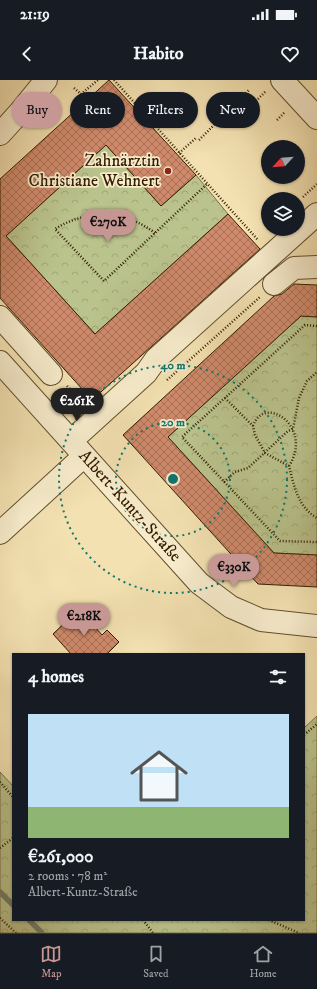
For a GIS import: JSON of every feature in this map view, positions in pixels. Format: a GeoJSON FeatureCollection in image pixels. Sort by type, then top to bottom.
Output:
{"type":"FeatureCollection","features":[{"type":"Feature","properties":{"kind":"street"},"geometry":{"type":"LineString","coordinates":[[0,134],[46,80]]}},
{"type":"Feature","properties":{"kind":"street"},"geometry":{"type":"LineString","coordinates":[[282,80],[317,118]]}},
{"type":"Feature","properties":{"kind":"street","name":"Albert-Kuntz-Straße"},"geometry":{"type":"LineString","coordinates":[[78,448],[96,418],[146,373],[156,359],[317,214]]}},
{"type":"Feature","properties":{"kind":"street"},"geometry":{"type":"LineString","coordinates":[[274,284],[294,268],[317,266]]}},
{"type":"Feature","properties":{"kind":"street"},"geometry":{"type":"LineString","coordinates":[[0,317],[51,374]]}},
{"type":"Feature","properties":{"kind":"street","name":"Albert-Kuntz-Straße"},"geometry":{"type":"LineString","coordinates":[[0,362],[199,583],[231,607],[261,620],[317,626]]}},
{"type":"Feature","properties":{"kind":"street"},"geometry":{"type":"LineString","coordinates":[[0,533],[78,448]]}},
{"type":"Feature","properties":{"kind":"path"},"geometry":{"type":"LineString","coordinates":[[74,88],[81,94],[98,80]]}},
{"type":"Feature","properties":{"kind":"path"},"geometry":{"type":"LineString","coordinates":[[114,80],[271,255]]}},
{"type":"Feature","properties":{"kind":"path"},"geometry":{"type":"LineString","coordinates":[[179,153],[197,139],[249,90]]}},
{"type":"Feature","properties":{"kind":"path"},"geometry":{"type":"LineString","coordinates":[[155,233],[132,219],[113,215],[81,217],[65,223],[55,229],[104,281],[155,233],[207,184]]}},
{"type":"Feature","properties":{"kind":"path"},"geometry":{"type":"LineString","coordinates":[[305,195],[317,184]]}},
{"type":"Feature","properties":{"kind":"path"},"geometry":{"type":"LineString","coordinates":[[163,385],[274,284]]}},
{"type":"Feature","properties":{"kind":"path"},"geometry":{"type":"LineString","coordinates":[[317,326],[305,325],[182,437],[280,541],[317,542]]}},
{"type":"Feature","properties":{"kind":"path"},"geometry":{"type":"LineString","coordinates":[[289,466],[295,457],[297,444],[293,428],[299,398],[307,381],[315,376],[317,372]]}},
{"type":"Feature","properties":{"kind":"path"},"geometry":{"type":"LineString","coordinates":[[51,374],[58,375],[96,418]]}},
{"type":"Feature","properties":{"kind":"path"},"geometry":{"type":"LineString","coordinates":[[225,398],[253,426],[255,435],[265,453],[289,466],[298,498],[306,509],[317,518]]}},
{"type":"Feature","properties":{"kind":"path"},"geometry":{"type":"LineString","coordinates":[[253,426],[259,417],[265,413],[271,412],[279,415],[293,428]]}},
{"type":"Feature","properties":{"kind":"path"},"geometry":{"type":"LineString","coordinates":[[224,482],[236,472],[248,468],[293,428]]}},
{"type":"Feature","properties":{"kind":"path"},"geometry":{"type":"LineString","coordinates":[[305,734],[317,724]]}},
{"type":"Feature","properties":{"kind":"path"},"geometry":{"type":"LineString","coordinates":[[0,782],[12,796]]}},
{"type":"Feature","properties":{"kind":"path"},"geometry":{"type":"LineString","coordinates":[[0,848],[12,839]]}},
{"type":"Feature","properties":{"kind":"path"},"geometry":{"type":"LineString","coordinates":[[0,918],[16,933]]}},
{"type":"Feature","properties":{"kind":"path"},"geometry":{"type":"LineString","coordinates":[[144,921],[153,933]]}},
{"type":"Feature","properties":{"kind":"path"},"geometry":{"type":"LineString","coordinates":[[271,921],[299,933]]}},
{"type":"Feature","properties":{"kind":"green space"},"geometry":{"type":"Polygon","coordinates":[[[106,145],[161,206],[196,175],[228,214],[95,334],[6,236],[106,145]]]}},
{"type":"Feature","properties":{"kind":"green space"},"geometry":{"type":"Polygon","coordinates":[[[301,316],[317,317],[317,555],[274,553],[168,437],[301,316]]]}},
{"type":"Feature","properties":{"kind":"green space"},"geometry":{"type":"Polygon","coordinates":[[[317,716],[317,933],[0,933],[0,772],[12,785],[12,921],[305,921],[305,727],[317,716]]]}},
{"type":"Feature","properties":{"kind":"building"},"geometry":{"type":"Polygon","coordinates":[[[109,80],[120,92],[96,92],[109,80]]]}},
{"type":"Feature","properties":{"kind":"building"},"geometry":{"type":"Polygon","coordinates":[[[125,97],[133,106],[133,128],[153,128],[196,175],[161,206],[106,145],[6,236],[95,334],[228,214],[260,249],[92,400],[0,298],[0,179],[56,128],[62,128],[62,123],[70,115],[70,128],[125,128],[125,97]]]}},
{"type":"Feature","properties":{"kind":"building"},"geometry":{"type":"Polygon","coordinates":[[[294,284],[317,285],[317,317],[301,316],[168,437],[274,553],[317,555],[317,587],[258,584],[123,435],[274,296],[282,294],[294,284]]]}},
{"type":"Feature","properties":{"kind":"building"},"geometry":{"type":"Polygon","coordinates":[[[79,609],[102,635],[107,630],[119,642],[108,653],[70,653],[53,634],[79,609]]]}},
{"type":"Feature","properties":{"kind":"waterway"},"geometry":{"type":"LineString","coordinates":[[0,892],[12,904]]}},
{"type":"Feature","properties":{"kind":"waterway"},"geometry":{"type":"LineString","coordinates":[[30,921],[42,933]]}},
{"type":"Feature","properties":{"kind":"place","name":"Zahnärztin Christiane Wehnert"},"geometry":{"type":"Point","coordinates":[168,171]}}]}
